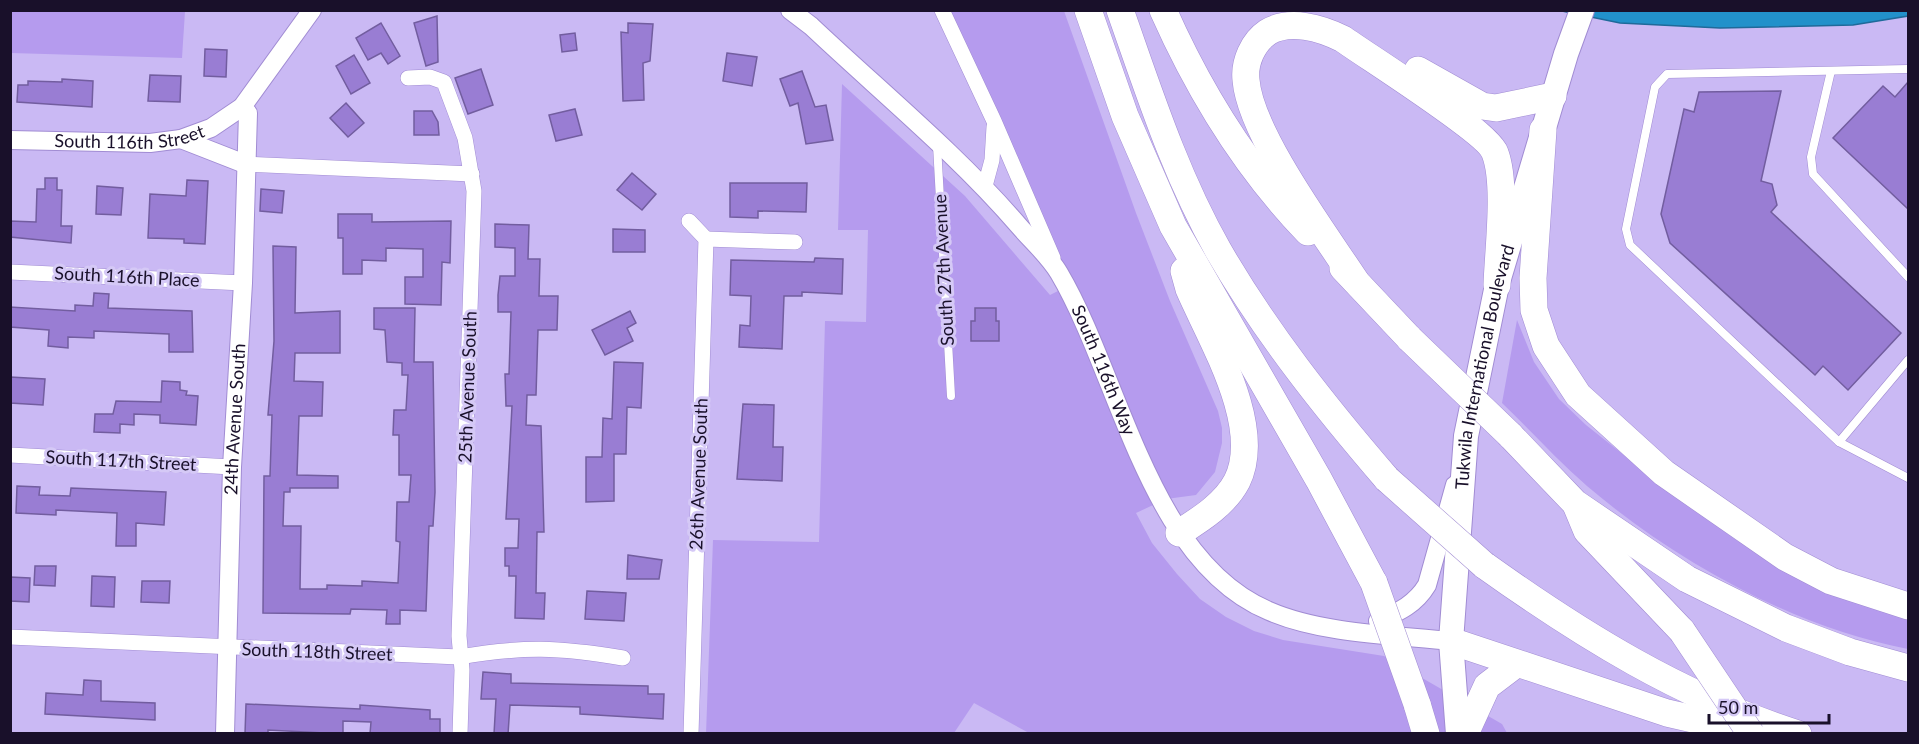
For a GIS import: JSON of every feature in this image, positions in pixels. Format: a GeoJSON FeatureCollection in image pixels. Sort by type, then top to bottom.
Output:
{"type":"FeatureCollection","features":[{"type":"Feature","properties":{"kind":"highway"},"geometry":{"type":"LineString","coordinates":[[1088,10],[1125,116],[1173,226],[1319,480],[1374,583],[1417,704],[1425,734]]}},
{"type":"Feature","properties":{"kind":"highway"},"geometry":{"type":"LineString","coordinates":[[1120,10],[1151,100],[1179,170],[1217,248],[1264,324],[1319,400],[1387,479],[1484,565],[1560,619],[1685,690],[1761,722],[1798,734]]}},
{"type":"Feature","properties":{"kind":"highway"},"geometry":{"type":"LineString","coordinates":[[1163,10],[1208,99],[1245,158],[1300,223],[1410,339],[1510,435],[1575,502],[1687,579],[1786,628],[1850,652],[1908,668]]}},
{"type":"Feature","properties":{"kind":"highway"},"geometry":{"type":"LineString","coordinates":[[1324,10],[1436,82],[1482,106],[1496,108],[1553,96]]}},
{"type":"Feature","properties":{"kind":"highway"},"geometry":{"type":"LineString","coordinates":[[1355,280],[1304,201],[1253,110],[1245,77],[1247,60],[1258,41],[1276,28],[1310,27],[1329,32],[1342,39],[1466,124],[1491,144],[1496,153],[1499,182],[1497,285]]}},
{"type":"Feature","properties":{"kind":"highway"},"geometry":{"type":"LineString","coordinates":[[1543,130],[1533,278],[1534,309],[1546,346],[1578,395],[1664,473],[1785,557],[1831,581],[1908,606]]}},
{"type":"Feature","properties":{"kind":"highway"},"geometry":{"type":"LineString","coordinates":[[1173,226],[1189,289],[1241,408],[1246,446],[1237,480],[1207,516],[1179,533]]}},
{"type":"Feature","properties":{"kind":"highway"},"geometry":{"type":"LineString","coordinates":[[1575,502],[1587,531],[1682,631],[1751,734]]}},
{"type":"Feature","properties":{"kind":"highway"},"geometry":{"type":"LineString","coordinates":[[1451,641],[1667,713],[1758,734]]}},
{"type":"Feature","properties":{"kind":"highway"},"geometry":{"type":"LineString","coordinates":[[1465,734],[1487,686],[1516,664]]}},
{"type":"Feature","properties":{"kind":"main road","name":"Tukwila International Boulevard"},"geometry":{"type":"LineString","coordinates":[[1458,734],[1451,641],[1463,457],[1497,285],[1553,96],[1582,10]]}},
{"type":"Feature","properties":{"kind":"street"},"geometry":{"type":"LineString","coordinates":[[242,107],[312,10]]}},
{"type":"Feature","properties":{"kind":"street","name":"South 116th Way"},"geometry":{"type":"LineString","coordinates":[[790,10],[811,26],[985,186],[1059,272],[1141,457],[1179,533],[1223,583],[1245,599],[1270,612],[1296,620],[1358,631],[1451,641]]}},
{"type":"Feature","properties":{"kind":"street"},"geometry":{"type":"LineString","coordinates":[[942,10],[994,121],[1059,272]]}},
{"type":"Feature","properties":{"kind":"street","name":"25th Avenue South"},"geometry":{"type":"LineString","coordinates":[[408,78],[429,77],[444,82],[465,138],[472,174],[475,221],[459,657],[462,670],[460,734]]}},
{"type":"Feature","properties":{"kind":"street","name":"South 116th Street"},"geometry":{"type":"LineString","coordinates":[[10,140],[110,143],[181,139],[211,128],[242,107]]}},
{"type":"Feature","properties":{"kind":"street","name":"24th Avenue South"},"geometry":{"type":"LineString","coordinates":[[225,734],[232,467],[243,282],[248,113],[242,107]]}},
{"type":"Feature","properties":{"kind":"street"},"geometry":{"type":"LineString","coordinates":[[985,186],[992,160],[994,121]]}},
{"type":"Feature","properties":{"kind":"street"},"geometry":{"type":"LineString","coordinates":[[181,139],[245,164],[472,174]]}},
{"type":"Feature","properties":{"kind":"street"},"geometry":{"type":"LineString","coordinates":[[688,221],[706,239],[795,242]]}},
{"type":"Feature","properties":{"kind":"street","name":"26th Avenue South"},"geometry":{"type":"LineString","coordinates":[[691,734],[706,239]]}},
{"type":"Feature","properties":{"kind":"street","name":"South 116th Place"},"geometry":{"type":"LineString","coordinates":[[10,272],[243,282]]}},
{"type":"Feature","properties":{"kind":"street","name":"South 117th Street"},"geometry":{"type":"LineString","coordinates":[[10,455],[232,467]]}},
{"type":"Feature","properties":{"kind":"street"},"geometry":{"type":"LineString","coordinates":[[1358,631],[1408,607],[1427,585],[1463,457]]}},
{"type":"Feature","properties":{"kind":"street","name":"South 118th Street"},"geometry":{"type":"LineString","coordinates":[[10,637],[228,649],[459,657],[532,647],[562,648],[623,658]]}},
{"type":"Feature","properties":{"kind":"lane"},"geometry":{"type":"LineString","coordinates":[[1908,69],[1667,74],[1655,87],[1626,229],[1630,245],[1839,442],[1908,478]]}},
{"type":"Feature","properties":{"kind":"lane"},"geometry":{"type":"LineString","coordinates":[[1831,71],[1811,157],[1813,174],[1908,277]]}},
{"type":"Feature","properties":{"kind":"lane","name":"South 27th Avenue"},"geometry":{"type":"LineString","coordinates":[[937,144],[951,396]]}},
{"type":"Feature","properties":{"kind":"lane"},"geometry":{"type":"LineString","coordinates":[[1839,442],[1908,360]]}},
{"type":"Feature","properties":{"kind":"shaded area"},"geometry":{"type":"Polygon","coordinates":[[[11,10],[185,11],[182,58],[11,53],[11,10]]]}},
{"type":"Feature","properties":{"kind":"shaded area"},"geometry":{"type":"Polygon","coordinates":[[[948,11],[1064,11],[1136,213],[1170,301],[1218,411],[1222,428],[1222,443],[1215,472],[1196,495],[1166,499],[1136,513],[1152,543],[1200,599],[1226,617],[1254,631],[1283,640],[1384,656],[1502,724],[1507,733],[1029,733],[974,703],[954,733],[706,734],[713,540],[819,542],[825,321],[866,322],[868,230],[838,230],[842,84],[965,196],[1050,295],[1070,285],[948,11]]]}},
{"type":"Feature","properties":{"kind":"shaded area"},"geometry":{"type":"Polygon","coordinates":[[[1517,320],[1534,362],[1559,399],[1586,425],[1673,494],[1736,540],[1800,575],[1908,617],[1908,649],[1865,639],[1822,625],[1779,608],[1737,587],[1658,540],[1587,486],[1502,403],[1517,320]]]}},
{"type":"Feature","properties":{"kind":"water"},"geometry":{"type":"Polygon","coordinates":[[[1908,10],[1908,16],[1853,25],[1720,28],[1620,23],[1562,11],[1908,10]]]}},
{"type":"Feature","properties":{"kind":"building"},"geometry":{"type":"Polygon","coordinates":[[[437,16],[438,62],[426,66],[414,23],[437,16]]]}},
{"type":"Feature","properties":{"kind":"building"},"geometry":{"type":"Polygon","coordinates":[[[381,23],[400,56],[388,64],[381,53],[368,60],[356,38],[381,23]]]}},
{"type":"Feature","properties":{"kind":"building"},"geometry":{"type":"Polygon","coordinates":[[[628,23],[653,24],[650,61],[643,63],[644,100],[623,101],[621,32],[628,33],[628,23]]]}},
{"type":"Feature","properties":{"kind":"building"},"geometry":{"type":"Polygon","coordinates":[[[575,33],[577,50],[562,52],[560,35],[575,33]]]}},
{"type":"Feature","properties":{"kind":"building"},"geometry":{"type":"Polygon","coordinates":[[[205,49],[227,50],[226,77],[204,76],[205,49]]]}},
{"type":"Feature","properties":{"kind":"building"},"geometry":{"type":"Polygon","coordinates":[[[727,53],[757,57],[752,86],[723,81],[727,53]]]}},
{"type":"Feature","properties":{"kind":"building"},"geometry":{"type":"Polygon","coordinates":[[[354,55],[370,83],[351,94],[336,66],[354,55]]]}},
{"type":"Feature","properties":{"kind":"building"},"geometry":{"type":"Polygon","coordinates":[[[481,69],[493,105],[468,114],[455,78],[481,69]]]}},
{"type":"Feature","properties":{"kind":"building"},"geometry":{"type":"Polygon","coordinates":[[[802,71],[815,107],[826,105],[833,140],[806,144],[798,103],[790,106],[780,79],[802,71]]]}},
{"type":"Feature","properties":{"kind":"building"},"geometry":{"type":"Polygon","coordinates":[[[150,75],[181,76],[180,102],[148,101],[150,75]]]}},
{"type":"Feature","properties":{"kind":"building"},"geometry":{"type":"Polygon","coordinates":[[[62,79],[93,81],[92,107],[17,102],[18,85],[28,85],[28,81],[62,82],[62,79]]]}},
{"type":"Feature","properties":{"kind":"building"},"geometry":{"type":"Polygon","coordinates":[[[1908,82],[1908,209],[1833,138],[1883,86],[1895,97],[1908,82]]]}},
{"type":"Feature","properties":{"kind":"building"},"geometry":{"type":"Polygon","coordinates":[[[1781,91],[1761,181],[1772,184],[1777,205],[1771,212],[1901,333],[1848,390],[1823,366],[1815,375],[1670,243],[1661,214],[1684,109],[1694,112],[1699,92],[1781,91]]]}},
{"type":"Feature","properties":{"kind":"building"},"geometry":{"type":"Polygon","coordinates":[[[346,103],[364,123],[348,137],[330,118],[346,103]]]}},
{"type":"Feature","properties":{"kind":"building"},"geometry":{"type":"Polygon","coordinates":[[[575,109],[582,135],[556,141],[549,115],[575,109]]]}},
{"type":"Feature","properties":{"kind":"building"},"geometry":{"type":"Polygon","coordinates":[[[414,111],[432,111],[438,122],[439,135],[414,135],[414,111]]]}},
{"type":"Feature","properties":{"kind":"building"},"geometry":{"type":"Polygon","coordinates":[[[632,173],[656,194],[642,210],[617,190],[632,173]]]}},
{"type":"Feature","properties":{"kind":"building"},"geometry":{"type":"Polygon","coordinates":[[[45,178],[57,178],[57,190],[62,190],[61,226],[72,226],[71,243],[10,237],[10,221],[36,222],[37,189],[45,189],[45,178]]]}},
{"type":"Feature","properties":{"kind":"building"},"geometry":{"type":"Polygon","coordinates":[[[187,180],[208,181],[205,244],[184,243],[184,239],[148,238],[150,194],[186,196],[187,180]]]}},
{"type":"Feature","properties":{"kind":"building"},"geometry":{"type":"Polygon","coordinates":[[[730,183],[807,183],[806,212],[758,211],[758,218],[730,217],[730,183]]]}},
{"type":"Feature","properties":{"kind":"building"},"geometry":{"type":"Polygon","coordinates":[[[97,186],[123,188],[121,215],[96,214],[97,186]]]}},
{"type":"Feature","properties":{"kind":"building"},"geometry":{"type":"Polygon","coordinates":[[[261,189],[284,191],[282,213],[260,211],[261,189]]]}},
{"type":"Feature","properties":{"kind":"building"},"geometry":{"type":"Polygon","coordinates":[[[338,214],[372,214],[372,222],[451,221],[450,263],[442,262],[441,305],[405,304],[405,277],[423,277],[423,249],[386,248],[386,261],[362,260],[362,274],[343,274],[343,238],[338,238],[338,214]]]}},
{"type":"Feature","properties":{"kind":"building"},"geometry":{"type":"Polygon","coordinates":[[[495,224],[529,225],[528,259],[540,259],[539,296],[558,296],[557,330],[538,330],[536,395],[527,395],[526,425],[541,426],[544,532],[537,532],[536,593],[545,593],[544,619],[515,618],[516,576],[509,576],[509,566],[505,566],[505,548],[518,548],[519,519],[506,519],[512,406],[506,406],[505,374],[509,374],[511,312],[498,312],[498,295],[500,276],[515,276],[515,248],[495,247],[495,224]]]}},
{"type":"Feature","properties":{"kind":"building"},"geometry":{"type":"Polygon","coordinates":[[[613,229],[645,230],[645,252],[613,252],[613,229]]]}},
{"type":"Feature","properties":{"kind":"building"},"geometry":{"type":"Polygon","coordinates":[[[273,246],[296,247],[295,313],[340,311],[340,353],[295,353],[294,381],[323,382],[322,416],[299,416],[297,475],[338,476],[338,488],[290,488],[290,492],[284,492],[283,526],[301,526],[300,589],[327,589],[327,585],[362,586],[362,581],[398,583],[400,542],[396,541],[397,502],[409,502],[411,475],[399,475],[399,435],[393,435],[394,410],[406,410],[408,375],[402,375],[402,363],[387,362],[385,330],[374,329],[374,308],[415,308],[414,362],[433,362],[435,492],[433,526],[429,526],[426,611],[400,610],[400,624],[386,624],[387,610],[351,609],[350,614],[263,613],[264,476],[270,476],[272,415],[268,415],[274,341],[273,246]]]}},
{"type":"Feature","properties":{"kind":"building"},"geometry":{"type":"Polygon","coordinates":[[[815,258],[843,259],[842,294],[802,292],[802,296],[784,296],[782,349],[739,347],[740,325],[750,326],[751,296],[730,295],[731,260],[814,262],[815,258]]]}},
{"type":"Feature","properties":{"kind":"building"},"geometry":{"type":"Polygon","coordinates":[[[94,293],[109,294],[108,308],[192,311],[193,352],[169,352],[169,334],[94,331],[94,338],[68,337],[68,348],[48,346],[49,330],[10,327],[10,307],[75,311],[75,305],[93,306],[94,293]]]}},
{"type":"Feature","properties":{"kind":"building"},"geometry":{"type":"Polygon","coordinates":[[[975,308],[996,308],[996,321],[999,321],[999,341],[971,341],[971,321],[975,321],[975,308]]]}},
{"type":"Feature","properties":{"kind":"building"},"geometry":{"type":"Polygon","coordinates":[[[630,311],[636,323],[627,328],[633,341],[605,355],[592,330],[630,311]]]}},
{"type":"Feature","properties":{"kind":"building"},"geometry":{"type":"Polygon","coordinates":[[[614,362],[643,363],[641,408],[627,407],[626,454],[614,454],[614,501],[586,502],[586,457],[602,457],[603,418],[612,419],[614,362]]]}},
{"type":"Feature","properties":{"kind":"building"},"geometry":{"type":"Polygon","coordinates":[[[10,377],[45,379],[43,405],[10,403],[10,377]]]}},
{"type":"Feature","properties":{"kind":"building"},"geometry":{"type":"Polygon","coordinates":[[[162,381],[180,382],[180,390],[187,391],[186,395],[198,396],[196,425],[160,423],[160,415],[134,414],[134,425],[120,424],[120,433],[94,432],[95,414],[113,414],[116,401],[161,402],[162,381]]]}},
{"type":"Feature","properties":{"kind":"building"},"geometry":{"type":"Polygon","coordinates":[[[743,404],[774,405],[773,447],[783,447],[782,481],[737,479],[743,404]]]}},
{"type":"Feature","properties":{"kind":"building"},"geometry":{"type":"Polygon","coordinates":[[[17,486],[40,487],[39,495],[70,496],[71,488],[166,492],[164,525],[136,523],[136,546],[116,546],[117,513],[56,510],[56,515],[16,513],[17,486]]]}},
{"type":"Feature","properties":{"kind":"building"},"geometry":{"type":"Polygon","coordinates":[[[628,555],[662,560],[659,579],[627,579],[628,555]]]}},
{"type":"Feature","properties":{"kind":"building"},"geometry":{"type":"Polygon","coordinates":[[[35,566],[56,566],[55,586],[34,585],[35,566]]]}},
{"type":"Feature","properties":{"kind":"building"},"geometry":{"type":"Polygon","coordinates":[[[92,576],[115,577],[114,607],[91,606],[92,576]]]}},
{"type":"Feature","properties":{"kind":"building"},"geometry":{"type":"Polygon","coordinates":[[[10,577],[30,578],[29,602],[10,601],[10,577]]]}},
{"type":"Feature","properties":{"kind":"building"},"geometry":{"type":"Polygon","coordinates":[[[142,581],[170,581],[169,603],[141,602],[142,581]]]}},
{"type":"Feature","properties":{"kind":"building"},"geometry":{"type":"Polygon","coordinates":[[[587,591],[626,593],[624,621],[585,619],[587,591]]]}},
{"type":"Feature","properties":{"kind":"building"},"geometry":{"type":"Polygon","coordinates":[[[483,672],[511,674],[511,683],[648,686],[648,694],[664,694],[663,719],[580,714],[580,707],[510,705],[508,734],[494,734],[496,699],[481,699],[483,672]]]}},
{"type":"Feature","properties":{"kind":"building"},"geometry":{"type":"Polygon","coordinates":[[[84,680],[101,681],[101,701],[155,703],[155,720],[45,714],[46,693],[83,695],[84,680]]]}},
{"type":"Feature","properties":{"kind":"building"},"geometry":{"type":"Polygon","coordinates":[[[246,704],[360,709],[360,705],[430,710],[430,719],[440,719],[440,734],[370,734],[371,722],[343,721],[343,734],[268,730],[268,734],[245,734],[246,704]]]}}]}
